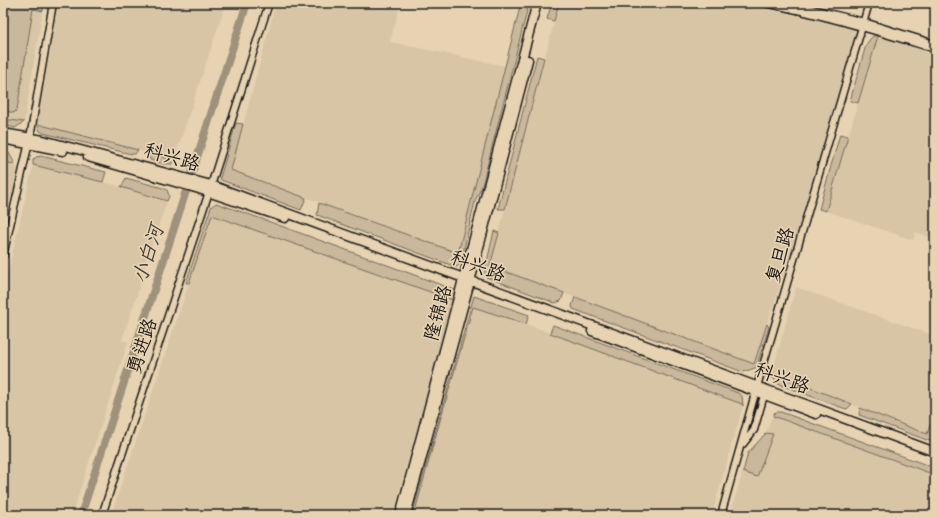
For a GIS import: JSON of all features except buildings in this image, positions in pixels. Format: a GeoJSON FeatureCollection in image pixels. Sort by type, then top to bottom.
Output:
{"type":"FeatureCollection","features":[{"type":"Feature","properties":{"kind":"main road","name":"隆锦路"},"geometry":{"type":"LineString","coordinates":[[406,515],[537,3]]}},
{"type":"Feature","properties":{"kind":"main road","name":"隆锦路"},"geometry":{"type":"LineString","coordinates":[[400,515],[543,3]]}},
{"type":"Feature","properties":{"kind":"main road","name":"科兴路"},"geometry":{"type":"LineString","coordinates":[[3,133],[71,153],[200,185],[756,389],[935,452]]}},
{"type":"Feature","properties":{"kind":"main road","name":"科兴路"},"geometry":{"type":"LineString","coordinates":[[3,139],[29,141]]}},
{"type":"Feature","properties":{"kind":"main road","name":"科兴路"},"geometry":{"type":"LineString","coordinates":[[765,392],[935,458]]}},
{"type":"Feature","properties":{"kind":"street"},"geometry":{"type":"LineString","coordinates":[[3,256],[29,141],[53,3]]}},
{"type":"Feature","properties":{"kind":"street","name":"勇进路"},"geometry":{"type":"LineString","coordinates":[[102,515],[210,189],[269,3]]}},
{"type":"Feature","properties":{"kind":"street"},"geometry":{"type":"LineString","coordinates":[[764,3],[863,25],[935,49]]}},
{"type":"Feature","properties":{"kind":"street"},"geometry":{"type":"LineString","coordinates":[[788,3],[935,44]]}},
{"type":"Feature","properties":{"kind":"street"},"geometry":{"type":"LineString","coordinates":[[861,3],[869,3]]}},
{"type":"Feature","properties":{"kind":"street","name":"复旦路"},"geometry":{"type":"LineString","coordinates":[[721,515],[756,389],[869,3]]}},
{"type":"Feature","properties":{"kind":"street"},"geometry":{"type":"LineString","coordinates":[[741,446],[754,430],[765,392]]}},
{"type":"Feature","properties":{"kind":"shaded area"},"geometry":{"type":"Polygon","coordinates":[[[3,3],[44,3],[24,122],[3,119],[3,3]]]}},
{"type":"Feature","properties":{"kind":"shaded area"},"geometry":{"type":"Polygon","coordinates":[[[3,3],[44,3],[43,11],[33,9],[18,104],[14,113],[3,110],[3,3]]]}},
{"type":"Feature","properties":{"kind":"shaded area"},"geometry":{"type":"Polygon","coordinates":[[[58,3],[226,3],[174,160],[37,124],[58,3]]]}},
{"type":"Feature","properties":{"kind":"shaded area"},"geometry":{"type":"Polygon","coordinates":[[[276,3],[401,3],[390,42],[505,66],[458,253],[231,170],[276,3]]]}},
{"type":"Feature","properties":{"kind":"shaded area"},"geometry":{"type":"Polygon","coordinates":[[[521,3],[529,3],[482,186],[475,201],[461,262],[458,266],[456,267],[317,215],[319,203],[458,253],[521,3]]]}},
{"type":"Feature","properties":{"kind":"shaded area"},"geometry":{"type":"Polygon","coordinates":[[[552,3],[559,3],[554,21],[547,19],[552,3]]]}},
{"type":"Feature","properties":{"kind":"shaded area"},"geometry":{"type":"Polygon","coordinates":[[[559,3],[739,3],[857,30],[791,252],[754,364],[490,266],[559,3]]]}},
{"type":"Feature","properties":{"kind":"shaded area"},"geometry":{"type":"Polygon","coordinates":[[[873,36],[878,36],[858,103],[850,101],[866,45],[873,36]]]}},
{"type":"Feature","properties":{"kind":"shaded area"},"geometry":{"type":"Polygon","coordinates":[[[878,36],[935,55],[935,239],[916,232],[913,240],[826,211],[878,36]]]}},
{"type":"Feature","properties":{"kind":"shaded area"},"geometry":{"type":"Polygon","coordinates":[[[537,56],[544,58],[505,209],[498,209],[537,56]]]}},
{"type":"Feature","properties":{"kind":"shaded area"},"geometry":{"type":"Polygon","coordinates":[[[3,119],[24,122],[15,128],[3,125],[3,119]]]}},
{"type":"Feature","properties":{"kind":"shaded area"},"geometry":{"type":"Polygon","coordinates":[[[236,123],[243,124],[231,170],[306,198],[301,210],[221,180],[220,178],[236,123]]]}},
{"type":"Feature","properties":{"kind":"shaded area"},"geometry":{"type":"Polygon","coordinates":[[[37,124],[138,150],[135,154],[131,154],[43,133],[40,131],[37,124]]]}},
{"type":"Feature","properties":{"kind":"shaded area"},"geometry":{"type":"Polygon","coordinates":[[[840,134],[848,136],[826,211],[819,209],[840,134]]]}},
{"type":"Feature","properties":{"kind":"shaded area"},"geometry":{"type":"Polygon","coordinates":[[[3,148],[9,153],[15,164],[3,162],[3,148]]]}},
{"type":"Feature","properties":{"kind":"shaded area"},"geometry":{"type":"Polygon","coordinates":[[[149,153],[174,160],[172,164],[164,164],[150,160],[149,153]]]}},
{"type":"Feature","properties":{"kind":"shaded area"},"geometry":{"type":"Polygon","coordinates":[[[41,156],[106,172],[103,182],[33,165],[33,160],[36,157],[41,156]]]}},
{"type":"Feature","properties":{"kind":"shaded area"},"geometry":{"type":"Polygon","coordinates":[[[3,162],[15,164],[17,169],[3,235],[3,162]]]}},
{"type":"Feature","properties":{"kind":"shaded area"},"geometry":{"type":"Polygon","coordinates":[[[33,165],[119,186],[167,201],[139,282],[141,283],[122,340],[128,342],[72,515],[9,515],[3,513],[3,293],[33,165]]]}},
{"type":"Feature","properties":{"kind":"shaded area"},"geometry":{"type":"Polygon","coordinates":[[[126,178],[167,190],[169,196],[167,201],[121,187],[126,178]]]}},
{"type":"Feature","properties":{"kind":"shaded area"},"geometry":{"type":"Polygon","coordinates":[[[216,203],[455,290],[453,300],[212,215],[189,283],[186,283],[211,207],[216,203]]]}},
{"type":"Feature","properties":{"kind":"shaded area"},"geometry":{"type":"Polygon","coordinates":[[[212,215],[453,300],[393,515],[111,515],[212,215]]]}},
{"type":"Feature","properties":{"kind":"shaded area"},"geometry":{"type":"Polygon","coordinates":[[[494,231],[499,233],[490,266],[564,293],[561,301],[555,303],[484,275],[494,231]]]}},
{"type":"Feature","properties":{"kind":"shaded area"},"geometry":{"type":"Polygon","coordinates":[[[796,287],[935,336],[935,437],[772,373],[796,287]]]}},
{"type":"Feature","properties":{"kind":"shaded area"},"geometry":{"type":"Polygon","coordinates":[[[474,296],[529,315],[526,324],[473,307],[414,515],[412,515],[474,296]]]}},
{"type":"Feature","properties":{"kind":"shaded area"},"geometry":{"type":"Polygon","coordinates":[[[575,297],[754,364],[767,324],[769,327],[757,365],[755,368],[743,372],[573,309],[572,306],[575,297]]]}},
{"type":"Feature","properties":{"kind":"shaded area"},"geometry":{"type":"Polygon","coordinates":[[[473,307],[526,324],[742,404],[743,406],[712,515],[414,515],[473,307]]]}},
{"type":"Feature","properties":{"kind":"shaded area"},"geometry":{"type":"Polygon","coordinates":[[[553,325],[738,393],[742,396],[743,406],[742,404],[550,333],[553,325]]]}},
{"type":"Feature","properties":{"kind":"shaded area"},"geometry":{"type":"Polygon","coordinates":[[[772,373],[852,404],[847,409],[843,408],[778,384],[773,378],[772,373]]]}},
{"type":"Feature","properties":{"kind":"shaded area"},"geometry":{"type":"Polygon","coordinates":[[[860,408],[927,434],[934,414],[935,443],[859,415],[860,408]]]}},
{"type":"Feature","properties":{"kind":"shaded area"},"geometry":{"type":"Polygon","coordinates":[[[781,412],[935,468],[935,475],[773,416],[774,413],[781,412]]]}},
{"type":"Feature","properties":{"kind":"shaded area"},"geometry":{"type":"Polygon","coordinates":[[[773,416],[935,475],[935,515],[730,515],[748,453],[766,433],[773,416]]]}},
{"type":"Feature","properties":{"kind":"shaded area"},"geometry":{"type":"Polygon","coordinates":[[[766,433],[773,434],[757,477],[743,472],[748,453],[766,433]]]}},
{"type":"Feature","properties":{"kind":"waterway","name":"小白河"},"geometry":{"type":"LineString","coordinates":[[81,515],[247,3]]}}]}
